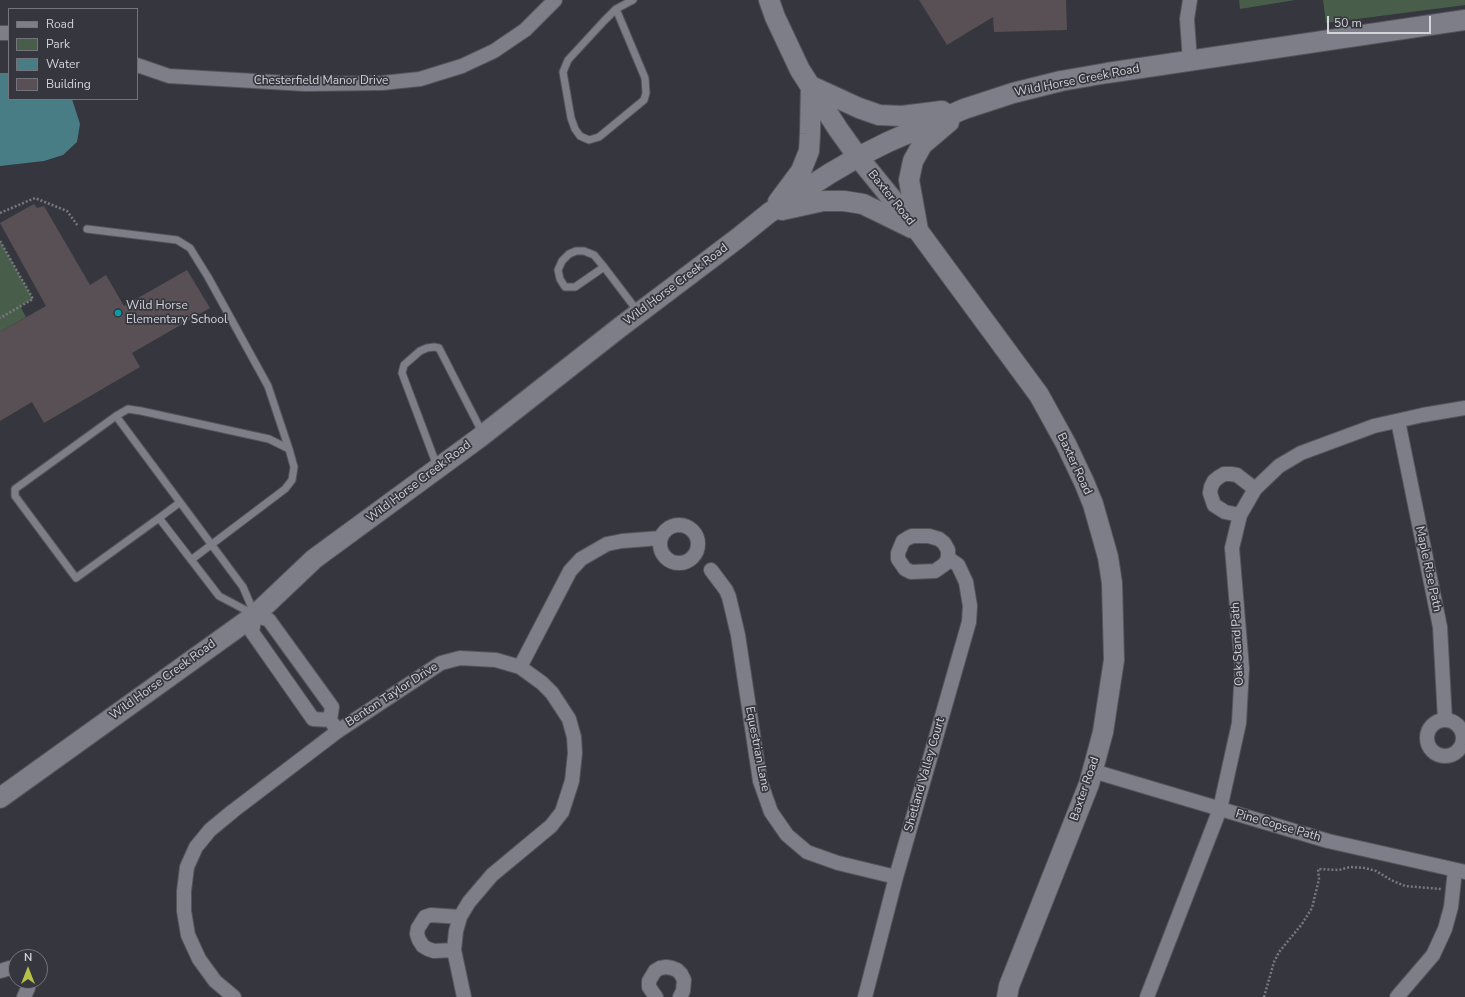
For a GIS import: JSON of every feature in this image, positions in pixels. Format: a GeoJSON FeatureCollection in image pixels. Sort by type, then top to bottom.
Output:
{"type":"FeatureCollection","features":[{"type":"Feature","properties":{"kind":"main road","name":"Baxter Road"},"geometry":{"type":"LineString","coordinates":[[768,0],[800,70],[858,157],[919,232],[1039,395],[1066,444],[1084,482],[1101,529],[1112,583],[1114,622],[1114,660],[1103,732],[1089,784],[1009,986],[1007,997]]}},
{"type":"Feature","properties":{"kind":"main road","name":"Wild Horse Creek Road"},"geometry":{"type":"LineString","coordinates":[[0,798],[255,615],[314,559],[483,435],[769,213],[858,157],[888,142],[964,109],[1013,93],[1061,81],[1465,20]]}},
{"type":"Feature","properties":{"kind":"main road"},"geometry":{"type":"LineString","coordinates":[[769,213],[801,171],[809,151],[811,86],[859,108],[879,115],[902,116],[964,109]]}},
{"type":"Feature","properties":{"kind":"main road"},"geometry":{"type":"LineString","coordinates":[[919,232],[909,180],[913,161],[922,145],[964,109]]}},
{"type":"Feature","properties":{"kind":"main road"},"geometry":{"type":"LineString","coordinates":[[769,213],[823,201],[844,201],[863,204],[919,232]]}},
{"type":"Feature","properties":{"kind":"street","name":"Chesterfield Manor Drive"},"geometry":{"type":"LineString","coordinates":[[138,66],[169,76],[305,84],[382,83],[420,79],[462,66],[494,51],[525,30],[555,0]]}},
{"type":"Feature","properties":{"kind":"street"},"geometry":{"type":"LineString","coordinates":[[1190,0],[1187,19],[1190,61]]}},
{"type":"Feature","properties":{"kind":"street","name":"Oak Stand Path"},"geometry":{"type":"LineString","coordinates":[[1147,997],[1220,809],[1239,723],[1242,668],[1232,548],[1240,515],[1255,489],[1279,466],[1301,453],[1374,426],[1465,408]]}},
{"type":"Feature","properties":{"kind":"street","name":"Maple Rise Path"},"geometry":{"type":"LineString","coordinates":[[1398,421],[1440,627],[1445,720]]}},
{"type":"Feature","properties":{"kind":"street"},"geometry":{"type":"LineString","coordinates":[[1240,515],[1225,512],[1214,505],[1210,493],[1214,481],[1224,474],[1237,475],[1255,489]]}},
{"type":"Feature","properties":{"kind":"street"},"geometry":{"type":"LineString","coordinates":[[674,526],[686,527],[691,530],[697,540],[698,546],[695,555],[689,561],[683,563],[671,562],[666,559],[660,549],[661,538],[664,532],[674,526]]}},
{"type":"Feature","properties":{"kind":"street"},"geometry":{"type":"LineString","coordinates":[[520,667],[570,571],[581,559],[607,544],[622,541],[661,538]]}},
{"type":"Feature","properties":{"kind":"street","name":"Equestrian Lane"},"geometry":{"type":"LineString","coordinates":[[695,555],[709,567],[726,590],[729,597],[738,635],[760,781],[771,812],[787,835],[807,852],[838,862],[896,877]]}},
{"type":"Feature","properties":{"kind":"street","name":"Shetland Valley Court"},"geometry":{"type":"LineString","coordinates":[[865,997],[896,877],[969,622],[970,606],[966,582],[958,565],[948,558]]}},
{"type":"Feature","properties":{"kind":"street"},"geometry":{"type":"LineString","coordinates":[[255,615],[269,620],[332,707],[334,725],[313,719],[252,632],[255,615]]}},
{"type":"Feature","properties":{"kind":"street","name":"Benton Taylor Drive"},"geometry":{"type":"LineString","coordinates":[[234,997],[215,981],[199,959],[188,935],[184,911],[184,892],[187,867],[196,847],[210,830],[334,725],[442,663],[460,658],[496,660],[520,667],[542,683],[552,693],[569,719],[574,737],[575,753],[572,781],[562,812],[551,826],[492,875],[468,902],[460,916],[454,950],[464,997]]}},
{"type":"Feature","properties":{"kind":"street","name":"Pine Copse Path"},"geometry":{"type":"LineString","coordinates":[[1093,771],[1328,841],[1460,871]]}},
{"type":"Feature","properties":{"kind":"street"},"geometry":{"type":"LineString","coordinates":[[1397,997],[1433,955],[1445,929],[1451,907],[1453,891],[1460,871]]}},
{"type":"Feature","properties":{"kind":"street"},"geometry":{"type":"LineString","coordinates":[[454,950],[434,951],[423,946],[417,934],[418,928],[425,917],[431,915],[460,916]]}},
{"type":"Feature","properties":{"kind":"street"},"geometry":{"type":"LineString","coordinates":[[656,997],[649,987],[649,981],[655,972],[660,968],[666,967],[677,970],[684,980],[683,992],[680,997]]}},
{"type":"Feature","properties":{"kind":"lane"},"geometry":{"type":"LineString","coordinates":[[616,9],[645,78],[646,93],[644,100],[599,137],[589,140],[580,136],[575,129],[571,118],[563,72],[568,60],[616,9],[629,1]]}},
{"type":"Feature","properties":{"kind":"lane"},"geometry":{"type":"LineString","coordinates":[[87,229],[177,240],[190,248],[208,277],[268,386],[289,449],[294,467],[292,480],[285,489],[191,560]]}},
{"type":"Feature","properties":{"kind":"lane"},"geometry":{"type":"LineString","coordinates":[[604,267],[575,287],[565,287],[560,280],[558,270],[562,261],[568,254],[576,251],[584,251],[594,255],[604,267],[639,313]]}},
{"type":"Feature","properties":{"kind":"lane"},"geometry":{"type":"LineString","coordinates":[[438,468],[402,373],[404,365],[420,351],[426,348],[439,348],[483,435]]}},
{"type":"Feature","properties":{"kind":"lane"},"geometry":{"type":"LineString","coordinates":[[179,503],[76,578],[15,496],[15,489],[116,416],[128,409],[269,438],[289,449]]}},
{"type":"Feature","properties":{"kind":"lane"},"geometry":{"type":"LineString","coordinates":[[116,416],[179,503],[243,587],[255,615]]}},
{"type":"Feature","properties":{"kind":"lane"},"geometry":{"type":"LineString","coordinates":[[159,518],[219,596],[255,615]]}},
{"type":"Feature","properties":{"kind":"path"},"geometry":{"type":"LineString","coordinates":[[0,213],[35,198],[67,211],[78,226],[87,229]]}},
{"type":"Feature","properties":{"kind":"path"},"geometry":{"type":"LineString","coordinates":[[0,241],[33,299],[0,318]]}},
{"type":"Feature","properties":{"kind":"path"},"geometry":{"type":"LineString","coordinates":[[1264,997],[1274,962],[1279,952],[1302,924],[1312,908],[1318,879],[1318,869],[1339,870],[1350,867],[1365,868],[1405,886],[1422,886],[1453,891]]}},
{"type":"Feature","properties":{"kind":"green space"},"geometry":{"type":"Polygon","coordinates":[[[1239,0],[1295,0],[1240,9],[1239,0]]]}},
{"type":"Feature","properties":{"kind":"green space"},"geometry":{"type":"Polygon","coordinates":[[[1323,0],[1465,0],[1465,5],[1326,23],[1323,0]]]}},
{"type":"Feature","properties":{"kind":"green space"},"geometry":{"type":"Polygon","coordinates":[[[0,241],[33,299],[20,306],[26,317],[0,332],[0,241]]]}},
{"type":"Feature","properties":{"kind":"water"},"geometry":{"type":"Polygon","coordinates":[[[0,73],[8,73],[8,100],[72,100],[80,124],[77,142],[63,155],[44,161],[0,166],[0,73]]]}},
{"type":"Feature","properties":{"kind":"building"},"geometry":{"type":"Polygon","coordinates":[[[919,0],[1066,0],[1067,30],[994,32],[993,17],[947,45],[919,0]]]}},
{"type":"Feature","properties":{"kind":"building","name":"Wild Horse Elementary School"},"geometry":{"type":"Polygon","coordinates":[[[34,204],[37,208],[44,206],[90,285],[106,275],[124,306],[187,270],[210,308],[132,353],[140,367],[44,423],[32,402],[0,421],[0,332],[46,306],[0,223],[34,204]]]}},
{"type":"Feature","properties":{"kind":"place","name":"Wild Horse Elementary School"},"geometry":{"type":"Point","coordinates":[118,313]}}]}
